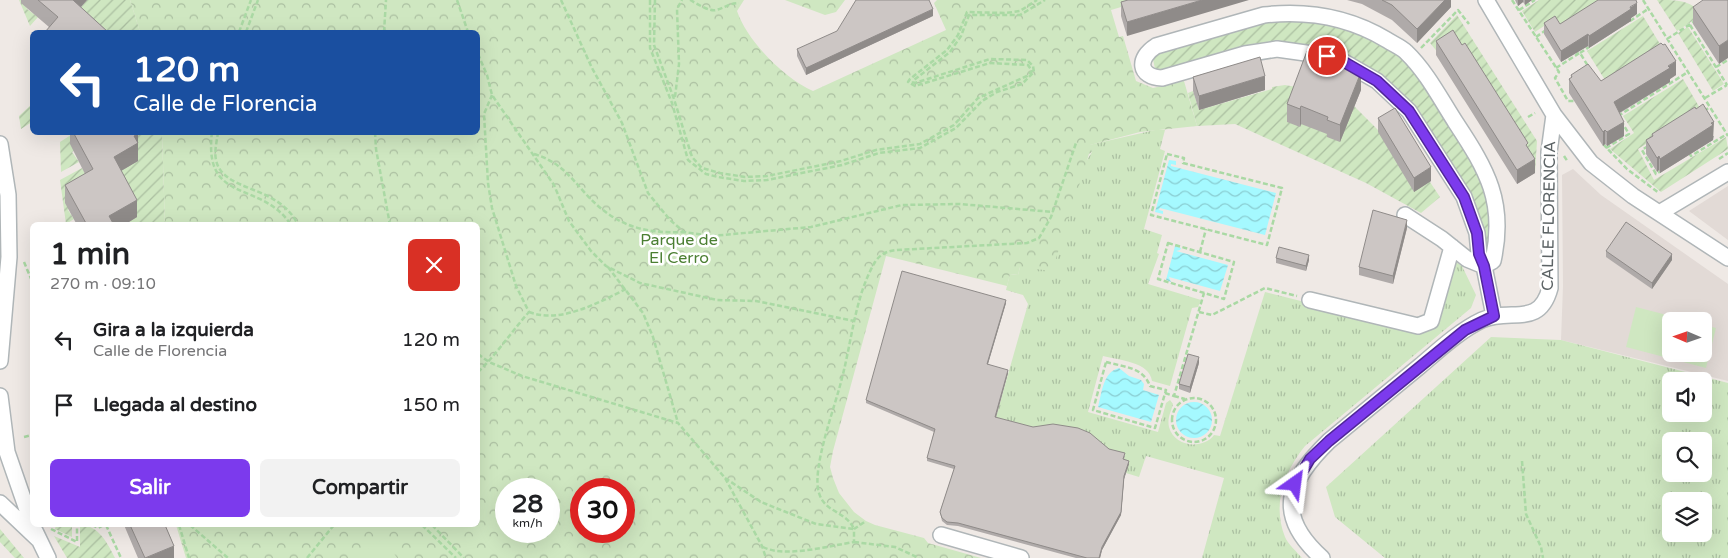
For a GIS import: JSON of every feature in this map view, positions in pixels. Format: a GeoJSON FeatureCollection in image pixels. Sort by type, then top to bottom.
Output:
{"type":"FeatureCollection","features":[{"type":"Feature","properties":{"kind":"street"},"geometry":{"type":"LineString","coordinates":[[1486,0],[1554,115],[1580,150],[1604,175],[1728,258]]}},
{"type":"Feature","properties":{"kind":"street"},"geometry":{"type":"LineString","coordinates":[[1484,266],[1493,260],[1495,252],[1497,212],[1490,181],[1482,162],[1423,72],[1405,51],[1376,33],[1337,17],[1281,13],[1264,15],[1156,46],[1148,51],[1143,59],[1142,66],[1147,74],[1154,78],[1162,78],[1261,50],[1290,50],[1327,56],[1344,62],[1377,81],[1409,111],[1464,197],[1477,233],[1479,254],[1484,266],[1494,316]]}},
{"type":"Feature","properties":{"kind":"street","name":"CALLE FLORENCIA"},"geometry":{"type":"LineString","coordinates":[[1322,558],[1309,547],[1294,524],[1291,511],[1292,497],[1301,471],[1329,441],[1465,330],[1494,316],[1531,313],[1542,308],[1547,299],[1550,288],[1549,152],[1554,115]]}},
{"type":"Feature","properties":{"kind":"street"},"geometry":{"type":"LineString","coordinates":[[0,144],[8,195],[9,257],[0,361]]}},
{"type":"Feature","properties":{"kind":"street"},"geometry":{"type":"LineString","coordinates":[[1661,212],[1728,172]]}},
{"type":"Feature","properties":{"kind":"street"},"geometry":{"type":"LineString","coordinates":[[1405,215],[1467,258],[1484,266]]}},
{"type":"Feature","properties":{"kind":"street"},"geometry":{"type":"LineString","coordinates":[[1310,300],[1418,326],[1426,324],[1431,321],[1452,247]]}},
{"type":"Feature","properties":{"kind":"street"},"geometry":{"type":"LineString","coordinates":[[0,396],[8,452],[30,516]]}},
{"type":"Feature","properties":{"kind":"street"},"geometry":{"type":"LineString","coordinates":[[0,503],[38,539]]}},
{"type":"Feature","properties":{"kind":"street"},"geometry":{"type":"LineString","coordinates":[[34,527],[48,558]]}},
{"type":"Feature","properties":{"kind":"street"},"geometry":{"type":"LineString","coordinates":[[941,535],[1022,558]]}},
{"type":"Feature","properties":{"kind":"path"},"geometry":{"type":"LineString","coordinates":[[240,30],[251,0]]}},
{"type":"Feature","properties":{"kind":"path"},"geometry":{"type":"LineString","coordinates":[[247,30],[258,0]]}},
{"type":"Feature","properties":{"kind":"path"},"geometry":{"type":"LineString","coordinates":[[384,30],[386,0]]}},
{"type":"Feature","properties":{"kind":"path"},"geometry":{"type":"LineString","coordinates":[[457,0],[467,30]]}},
{"type":"Feature","properties":{"kind":"path"},"geometry":{"type":"LineString","coordinates":[[561,0],[592,68],[622,123],[648,193],[670,220],[684,232]]}},
{"type":"Feature","properties":{"kind":"path"},"geometry":{"type":"LineString","coordinates":[[650,0],[650,48],[672,103],[688,160],[706,174],[744,181],[767,180],[842,165],[879,153],[920,148],[956,128],[982,101],[997,92],[1022,84],[1029,78],[1034,72],[1030,63],[1027,60],[990,60],[915,83],[913,82],[914,80],[950,52],[961,36],[969,15],[1020,15],[1045,0]]}},
{"type":"Feature","properties":{"kind":"path"},"geometry":{"type":"LineString","coordinates":[[659,0],[655,2],[654,46],[674,99],[692,157],[702,168],[720,174],[745,177],[767,176],[841,161],[876,150],[920,144],[954,125],[978,98],[1021,80],[1032,71],[1028,65],[990,63],[914,86],[908,82],[947,50],[958,35],[967,12],[1006,14],[1020,11],[1037,0]]}},
{"type":"Feature","properties":{"kind":"path"},"geometry":{"type":"LineString","coordinates":[[674,99],[679,71],[677,9],[682,0]]}},
{"type":"Feature","properties":{"kind":"path"},"geometry":{"type":"LineString","coordinates":[[690,0],[712,10],[717,10],[731,3],[739,3]]}},
{"type":"Feature","properties":{"kind":"path"},"geometry":{"type":"LineString","coordinates":[[1512,0],[1559,72],[1554,78],[1568,101],[1576,102]]}},
{"type":"Feature","properties":{"kind":"path"},"geometry":{"type":"LineString","coordinates":[[1519,10],[1535,0]]}},
{"type":"Feature","properties":{"kind":"path"},"geometry":{"type":"LineString","coordinates":[[1643,0],[1728,135],[1691,156],[1689,153],[1681,158]]}},
{"type":"Feature","properties":{"kind":"path"},"geometry":{"type":"LineString","coordinates":[[1416,54],[1458,10],[1469,24]]}},
{"type":"Feature","properties":{"kind":"path"},"geometry":{"type":"LineString","coordinates":[[1626,24],[1648,10]]}},
{"type":"Feature","properties":{"kind":"path"},"geometry":{"type":"LineString","coordinates":[[1667,39],[1698,19]]}},
{"type":"Feature","properties":{"kind":"path"},"geometry":{"type":"LineString","coordinates":[[1690,25],[1728,84],[1705,98]]}},
{"type":"Feature","properties":{"kind":"path"},"geometry":{"type":"LineString","coordinates":[[1536,37],[1550,27]]}},
{"type":"Feature","properties":{"kind":"path"},"geometry":{"type":"LineString","coordinates":[[1556,68],[1595,43]]}},
{"type":"Feature","properties":{"kind":"path"},"geometry":{"type":"LineString","coordinates":[[1573,47],[1589,68]]}},
{"type":"Feature","properties":{"kind":"path"},"geometry":{"type":"LineString","coordinates":[[1665,52],[1672,47]]}},
{"type":"Feature","properties":{"kind":"path"},"geometry":{"type":"LineString","coordinates":[[480,58],[488,75],[492,95],[554,185],[570,220],[591,250],[626,289],[643,313],[653,337],[678,423],[725,478],[762,546],[766,558]]}},
{"type":"Feature","properties":{"kind":"path"},"geometry":{"type":"LineString","coordinates":[[1716,67],[1728,60]]}},
{"type":"Feature","properties":{"kind":"path"},"geometry":{"type":"LineString","coordinates":[[1618,116],[1688,72]]}},
{"type":"Feature","properties":{"kind":"path"},"geometry":{"type":"LineString","coordinates":[[492,95],[484,114],[488,183],[492,208],[516,286],[529,312],[540,316],[580,310],[626,289]]}},
{"type":"Feature","properties":{"kind":"path"},"geometry":{"type":"LineString","coordinates":[[1606,148],[1629,134],[1613,108]]}},
{"type":"Feature","properties":{"kind":"path"},"geometry":{"type":"LineString","coordinates":[[1703,112],[1710,108]]}},
{"type":"Feature","properties":{"kind":"path"},"geometry":{"type":"LineString","coordinates":[[212,135],[210,153],[214,169],[222,181],[234,189],[272,203],[284,214],[289,222]]}},
{"type":"Feature","properties":{"kind":"path"},"geometry":{"type":"LineString","coordinates":[[218,135],[216,160],[225,177],[238,185],[274,198],[288,209],[296,222]]}},
{"type":"Feature","properties":{"kind":"path"},"geometry":{"type":"LineString","coordinates":[[375,135],[389,222]]}},
{"type":"Feature","properties":{"kind":"path"},"geometry":{"type":"LineString","coordinates":[[1601,141],[1606,148],[1643,181],[1657,192],[1664,193]]}},
{"type":"Feature","properties":{"kind":"path"},"geometry":{"type":"LineString","coordinates":[[854,542],[854,529],[851,522],[842,514],[831,511],[818,492],[819,470],[843,377],[854,321],[866,280],[876,259],[884,252],[1027,243],[1039,238],[1053,212],[1076,143]]}},
{"type":"Feature","properties":{"kind":"path"},"geometry":{"type":"LineString","coordinates":[[1649,146],[1642,150],[1656,174],[1664,169]]}},
{"type":"Feature","properties":{"kind":"path"},"geometry":{"type":"LineString","coordinates":[[1714,162],[1728,153]]}},
{"type":"Feature","properties":{"kind":"path"},"geometry":{"type":"LineString","coordinates":[[533,154],[550,159],[565,170],[587,195],[610,216],[632,228],[658,233],[684,232],[711,236],[811,227],[902,205],[960,204],[1053,212]]}},
{"type":"Feature","properties":{"kind":"path"},"geometry":{"type":"LineString","coordinates":[[1167,154],[1184,158],[1183,163],[1282,188],[1267,245],[1206,229],[1151,215],[1167,154]]}},
{"type":"Feature","properties":{"kind":"path"},"geometry":{"type":"LineString","coordinates":[[1200,252],[1206,229]]}},
{"type":"Feature","properties":{"kind":"path"},"geometry":{"type":"LineString","coordinates":[[1224,298],[1158,280],[1168,243],[1234,262],[1224,298],[1228,306]]}},
{"type":"Feature","properties":{"kind":"path"},"geometry":{"type":"LineString","coordinates":[[22,256],[30,276]]}},
{"type":"Feature","properties":{"kind":"path"},"geometry":{"type":"LineString","coordinates":[[606,266],[640,284],[717,300],[756,301],[854,321]]}},
{"type":"Feature","properties":{"kind":"path"},"geometry":{"type":"LineString","coordinates":[[1199,312],[1212,315],[1265,288],[1310,300]]}},
{"type":"Feature","properties":{"kind":"path"},"geometry":{"type":"LineString","coordinates":[[1174,396],[1204,293]]}},
{"type":"Feature","properties":{"kind":"path"},"geometry":{"type":"LineString","coordinates":[[480,370],[489,362],[506,337],[529,312]]}},
{"type":"Feature","properties":{"kind":"path"},"geometry":{"type":"LineString","coordinates":[[480,355],[489,362],[549,385],[678,423]]}},
{"type":"Feature","properties":{"kind":"path"},"geometry":{"type":"LineString","coordinates":[[1106,362],[1142,372],[1150,386],[1166,390],[1165,394],[1155,428],[1093,410],[1106,362]]}},
{"type":"Feature","properties":{"kind":"path"},"geometry":{"type":"LineString","coordinates":[[1165,394],[1187,400],[1199,398],[1206,401],[1215,413],[1215,427],[1207,439],[1201,442],[1187,442],[1176,433],[1173,427],[1174,411],[1178,405],[1187,400]]}},
{"type":"Feature","properties":{"kind":"path"},"geometry":{"type":"LineString","coordinates":[[24,436],[30,434]]}},
{"type":"Feature","properties":{"kind":"path"},"geometry":{"type":"LineString","coordinates":[[1522,461],[1526,514],[1541,546],[1543,558]]}},
{"type":"Feature","properties":{"kind":"path"},"geometry":{"type":"LineString","coordinates":[[725,478],[761,502],[816,524],[854,529],[866,522]]}},
{"type":"Feature","properties":{"kind":"path"},"geometry":{"type":"LineString","coordinates":[[51,529],[77,542],[77,527]]}},
{"type":"Feature","properties":{"kind":"path"},"geometry":{"type":"LineString","coordinates":[[106,527],[121,558]]}},
{"type":"Feature","properties":{"kind":"path"},"geometry":{"type":"LineString","coordinates":[[180,527],[189,558]]}},
{"type":"Feature","properties":{"kind":"path"},"geometry":{"type":"LineString","coordinates":[[192,527],[228,558]]}},
{"type":"Feature","properties":{"kind":"path"},"geometry":{"type":"LineString","coordinates":[[308,558],[332,527]]}},
{"type":"Feature","properties":{"kind":"path"},"geometry":{"type":"LineString","coordinates":[[424,527],[456,558]]}},
{"type":"Feature","properties":{"kind":"path"},"geometry":{"type":"LineString","coordinates":[[435,527],[443,533],[464,558]]}},
{"type":"Feature","properties":{"kind":"path"},"geometry":{"type":"LineString","coordinates":[[762,546],[770,552],[790,554],[854,542],[895,547],[919,558]]}},
{"type":"Feature","properties":{"kind":"shaded area"},"geometry":{"type":"Polygon","coordinates":[[[1573,169],[1601,195],[1728,284],[1728,381],[1712,377],[1712,372],[1691,372],[1561,340],[1563,286],[1562,175],[1573,169]]]}},
{"type":"Feature","properties":{"kind":"shaded area"},"geometry":{"type":"Polygon","coordinates":[[[1728,186],[1728,240],[1689,211],[1728,186]]]}},
{"type":"Feature","properties":{"kind":"green space"},"geometry":{"type":"Polygon","coordinates":[[[19,0],[23,0],[27,9],[38,17],[30,26],[19,0]]]}},
{"type":"Feature","properties":{"kind":"green space"},"geometry":{"type":"Polygon","coordinates":[[[87,0],[130,0],[139,30],[86,30],[69,21],[87,0]]]}},
{"type":"Feature","properties":{"kind":"green space","name":"Parque de El Cerro"},"geometry":{"type":"Polygon","coordinates":[[[130,0],[744,0],[737,11],[742,23],[758,46],[768,58],[791,78],[813,91],[946,30],[934,3],[937,0],[1145,0],[1111,10],[1119,37],[1123,36],[1136,81],[1153,88],[1184,81],[1197,126],[1140,132],[1090,145],[1092,152],[1089,154],[1052,271],[1020,267],[1018,275],[1010,274],[1007,286],[886,256],[833,451],[830,467],[833,478],[839,493],[854,512],[866,521],[924,538],[928,543],[981,558],[186,558],[177,527],[480,527],[480,222],[165,222],[162,135],[480,135],[480,30],[139,30],[130,0]]]}},
{"type":"Feature","properties":{"kind":"green space"},"geometry":{"type":"Polygon","coordinates":[[[785,0],[845,0],[836,12],[825,15],[785,0]]]}},
{"type":"Feature","properties":{"kind":"green space"},"geometry":{"type":"Polygon","coordinates":[[[1539,0],[1608,0],[1563,27],[1556,18],[1535,32],[1522,11],[1539,0]]]}},
{"type":"Feature","properties":{"kind":"green space"},"geometry":{"type":"Polygon","coordinates":[[[1657,0],[1688,3],[1703,14],[1677,31],[1657,0]]]}},
{"type":"Feature","properties":{"kind":"green space"},"geometry":{"type":"Polygon","coordinates":[[[1457,15],[1537,141],[1535,173],[1526,159],[1430,43],[1457,15]]]}},
{"type":"Feature","properties":{"kind":"green space"},"geometry":{"type":"Polygon","coordinates":[[[1643,16],[1663,49],[1608,85],[1587,51],[1643,16]]]}},
{"type":"Feature","properties":{"kind":"green space"},"geometry":{"type":"Polygon","coordinates":[[[1279,20],[1315,22],[1351,30],[1383,45],[1398,55],[1411,68],[1421,80],[1481,174],[1491,209],[1490,247],[1484,246],[1477,216],[1466,190],[1418,111],[1396,87],[1362,63],[1343,54],[1323,48],[1282,42],[1251,44],[1214,54],[1166,71],[1155,69],[1153,59],[1159,53],[1264,22],[1279,20]]]}},
{"type":"Feature","properties":{"kind":"green space"},"geometry":{"type":"Polygon","coordinates":[[[1688,27],[1724,84],[1713,91],[1678,33],[1688,27]]]}},
{"type":"Feature","properties":{"kind":"green space"},"geometry":{"type":"Polygon","coordinates":[[[1683,79],[1701,110],[1638,149],[1654,180],[1726,137],[1728,149],[1661,192],[1610,149],[1634,133],[1623,116],[1683,79]]]}},
{"type":"Feature","properties":{"kind":"green space"},"geometry":{"type":"Polygon","coordinates":[[[1285,85],[1296,87],[1299,127],[1301,124],[1354,106],[1430,182],[1440,197],[1421,213],[1366,183],[1235,124],[1197,126],[1188,93],[1193,91],[1199,110],[1272,89],[1272,87],[1285,85]]]}},
{"type":"Feature","properties":{"kind":"green space"},"geometry":{"type":"Polygon","coordinates":[[[30,106],[30,123],[21,129],[19,116],[30,106]]]}},
{"type":"Feature","properties":{"kind":"green space"},"geometry":{"type":"Polygon","coordinates":[[[1155,130],[1165,130],[1160,149],[1165,151],[1144,229],[1162,235],[1157,253],[1159,254],[1148,284],[1201,300],[1198,307],[1192,308],[1170,386],[1152,381],[1146,370],[1140,366],[1103,356],[1088,412],[1158,432],[1166,403],[1170,400],[1173,404],[1169,418],[1169,427],[1177,439],[1189,444],[1196,444],[1209,440],[1214,435],[1220,436],[1265,292],[1420,331],[1430,330],[1433,326],[1451,259],[1462,266],[1476,295],[1471,308],[1305,446],[1298,456],[1282,489],[1280,513],[1285,537],[1302,558],[1202,558],[1224,478],[1146,456],[1139,477],[1126,473],[1128,464],[1033,430],[995,420],[1028,304],[1023,295],[1006,290],[1010,274],[1018,275],[1020,267],[1092,152],[1089,145],[1155,130]]]}},
{"type":"Feature","properties":{"kind":"green space"},"geometry":{"type":"Polygon","coordinates":[[[71,135],[99,135],[72,152],[79,162],[61,172],[60,142],[71,135]]]}},
{"type":"Feature","properties":{"kind":"green space"},"geometry":{"type":"Polygon","coordinates":[[[128,135],[162,135],[165,222],[128,222],[136,217],[107,165],[138,151],[128,135]]]}},
{"type":"Feature","properties":{"kind":"green space"},"geometry":{"type":"Polygon","coordinates":[[[82,168],[89,180],[68,210],[74,219],[69,222],[66,222],[60,180],[82,168]]]}},
{"type":"Feature","properties":{"kind":"green space"},"geometry":{"type":"Polygon","coordinates":[[[1636,307],[1662,314],[1662,356],[1626,347],[1636,307]]]}},
{"type":"Feature","properties":{"kind":"green space"},"geometry":{"type":"Polygon","coordinates":[[[1712,327],[1716,328],[1712,344],[1712,327]]]}},
{"type":"Feature","properties":{"kind":"green space"},"geometry":{"type":"Polygon","coordinates":[[[1491,337],[1561,340],[1685,372],[1662,372],[1662,422],[1712,422],[1712,379],[1728,383],[1728,558],[1385,558],[1335,517],[1326,487],[1491,337]]]}},
{"type":"Feature","properties":{"kind":"green space"},"geometry":{"type":"Polygon","coordinates":[[[1683,362],[1708,362],[1706,368],[1683,362]]]}},
{"type":"Feature","properties":{"kind":"green space"},"geometry":{"type":"Polygon","coordinates":[[[56,527],[72,527],[72,537],[55,529],[56,527]]]}},
{"type":"Feature","properties":{"kind":"green space"},"geometry":{"type":"Polygon","coordinates":[[[80,527],[90,527],[102,536],[115,558],[67,558],[54,536],[80,547],[80,527]]]}},
{"type":"Feature","properties":{"kind":"green space"},"geometry":{"type":"Polygon","coordinates":[[[0,529],[24,558],[15,558],[0,542],[0,529]]]}},
{"type":"Feature","properties":{"kind":"green space"},"geometry":{"type":"Polygon","coordinates":[[[384,538],[397,558],[353,558],[384,538]]]}},
{"type":"Feature","properties":{"kind":"water"},"geometry":{"type":"Polygon","coordinates":[[[1169,160],[1176,161],[1176,165],[1171,164],[1171,166],[1276,193],[1265,235],[1160,208],[1159,210],[1163,211],[1163,214],[1155,212],[1169,160]]]}},
{"type":"Feature","properties":{"kind":"water"},"geometry":{"type":"Polygon","coordinates":[[[1175,246],[1181,248],[1176,251],[1228,265],[1220,291],[1169,277],[1171,282],[1166,280],[1175,246]]]}},
{"type":"Feature","properties":{"kind":"water"},"geometry":{"type":"Polygon","coordinates":[[[1119,368],[1129,376],[1141,380],[1144,384],[1143,390],[1159,395],[1151,422],[1098,407],[1106,378],[1119,368]]]}},
{"type":"Feature","properties":{"kind":"water"},"geometry":{"type":"Polygon","coordinates":[[[1194,402],[1201,403],[1207,407],[1211,413],[1211,427],[1207,433],[1201,437],[1194,438],[1187,437],[1181,433],[1177,427],[1176,420],[1177,413],[1181,407],[1187,403],[1194,402]]]}},
{"type":"Feature","properties":{"kind":"building"},"geometry":{"type":"Polygon","coordinates":[[[38,0],[73,0],[106,30],[47,30],[58,17],[38,0]]]}},
{"type":"Feature","properties":{"kind":"building"},"geometry":{"type":"Polygon","coordinates":[[[856,0],[929,0],[933,9],[806,68],[797,49],[837,31],[856,0]]]}},
{"type":"Feature","properties":{"kind":"building"},"geometry":{"type":"Polygon","coordinates":[[[1128,0],[1202,0],[1127,22],[1121,2],[1128,0]]]}},
{"type":"Feature","properties":{"kind":"building"},"geometry":{"type":"Polygon","coordinates":[[[1382,0],[1445,0],[1417,29],[1392,5],[1382,0]]]}},
{"type":"Feature","properties":{"kind":"building"},"geometry":{"type":"Polygon","coordinates":[[[1598,0],[1636,0],[1637,3],[1630,7],[1631,9],[1589,36],[1588,34],[1561,51],[1544,23],[1555,16],[1560,24],[1598,0]]]}},
{"type":"Feature","properties":{"kind":"building"},"geometry":{"type":"Polygon","coordinates":[[[1703,0],[1728,0],[1728,40],[1719,46],[1693,7],[1703,0]]]}},
{"type":"Feature","properties":{"kind":"building"},"geometry":{"type":"Polygon","coordinates":[[[1453,30],[1462,45],[1465,43],[1528,143],[1526,145],[1535,159],[1517,170],[1436,41],[1453,30]]]}},
{"type":"Feature","properties":{"kind":"building"},"geometry":{"type":"Polygon","coordinates":[[[1661,43],[1665,44],[1676,61],[1668,66],[1670,68],[1614,102],[1624,122],[1607,132],[1605,130],[1603,132],[1569,79],[1572,77],[1571,75],[1588,64],[1601,81],[1661,43]]]}},
{"type":"Feature","properties":{"kind":"building"},"geometry":{"type":"Polygon","coordinates":[[[1307,51],[1332,64],[1361,72],[1340,125],[1327,120],[1328,117],[1301,106],[1300,109],[1287,104],[1307,51]]]}},
{"type":"Feature","properties":{"kind":"building"},"geometry":{"type":"Polygon","coordinates":[[[1260,57],[1265,76],[1199,96],[1193,77],[1260,57]]]}},
{"type":"Feature","properties":{"kind":"building"},"geometry":{"type":"Polygon","coordinates":[[[1703,104],[1714,122],[1711,123],[1713,125],[1660,159],[1659,156],[1657,158],[1646,140],[1653,136],[1652,134],[1703,104]]]}},
{"type":"Feature","properties":{"kind":"building"},"geometry":{"type":"Polygon","coordinates":[[[1395,108],[1431,167],[1414,178],[1378,118],[1395,108]]]}},
{"type":"Feature","properties":{"kind":"building"},"geometry":{"type":"Polygon","coordinates":[[[75,135],[136,135],[134,136],[138,143],[114,157],[137,200],[109,216],[112,222],[85,222],[65,185],[93,169],[75,135]]]}},
{"type":"Feature","properties":{"kind":"building"},"geometry":{"type":"Polygon","coordinates":[[[1373,210],[1407,220],[1393,276],[1359,267],[1373,210]]]}},
{"type":"Feature","properties":{"kind":"building"},"geometry":{"type":"Polygon","coordinates":[[[1626,222],[1672,254],[1652,283],[1606,251],[1626,222]]]}},
{"type":"Feature","properties":{"kind":"building"},"geometry":{"type":"Polygon","coordinates":[[[1279,247],[1309,255],[1306,266],[1276,258],[1279,247]]]}},
{"type":"Feature","properties":{"kind":"building"},"geometry":{"type":"Polygon","coordinates":[[[902,271],[1006,300],[987,364],[1008,370],[995,417],[1033,427],[1053,424],[1078,428],[1090,433],[1109,449],[1125,453],[1123,459],[1129,461],[1124,476],[1121,512],[1102,547],[1099,558],[1087,558],[958,523],[947,522],[942,518],[940,512],[955,466],[927,458],[935,429],[866,400],[902,271]]]}},
{"type":"Feature","properties":{"kind":"building"},"geometry":{"type":"Polygon","coordinates":[[[1188,354],[1199,357],[1190,387],[1179,384],[1188,354]]]}},
{"type":"Feature","properties":{"kind":"building"},"geometry":{"type":"Polygon","coordinates":[[[131,527],[166,527],[174,546],[145,558],[131,527]]]}},
{"type":"Feature","properties":{"kind":"route"},"geometry":{"type":"LineString","coordinates":[[1295,484],[1301,471],[1310,459],[1329,441],[1465,330],[1482,320],[1494,316],[1484,266],[1479,254],[1477,233],[1464,197],[1409,111],[1377,81],[1344,62],[1327,56]]}}]}
